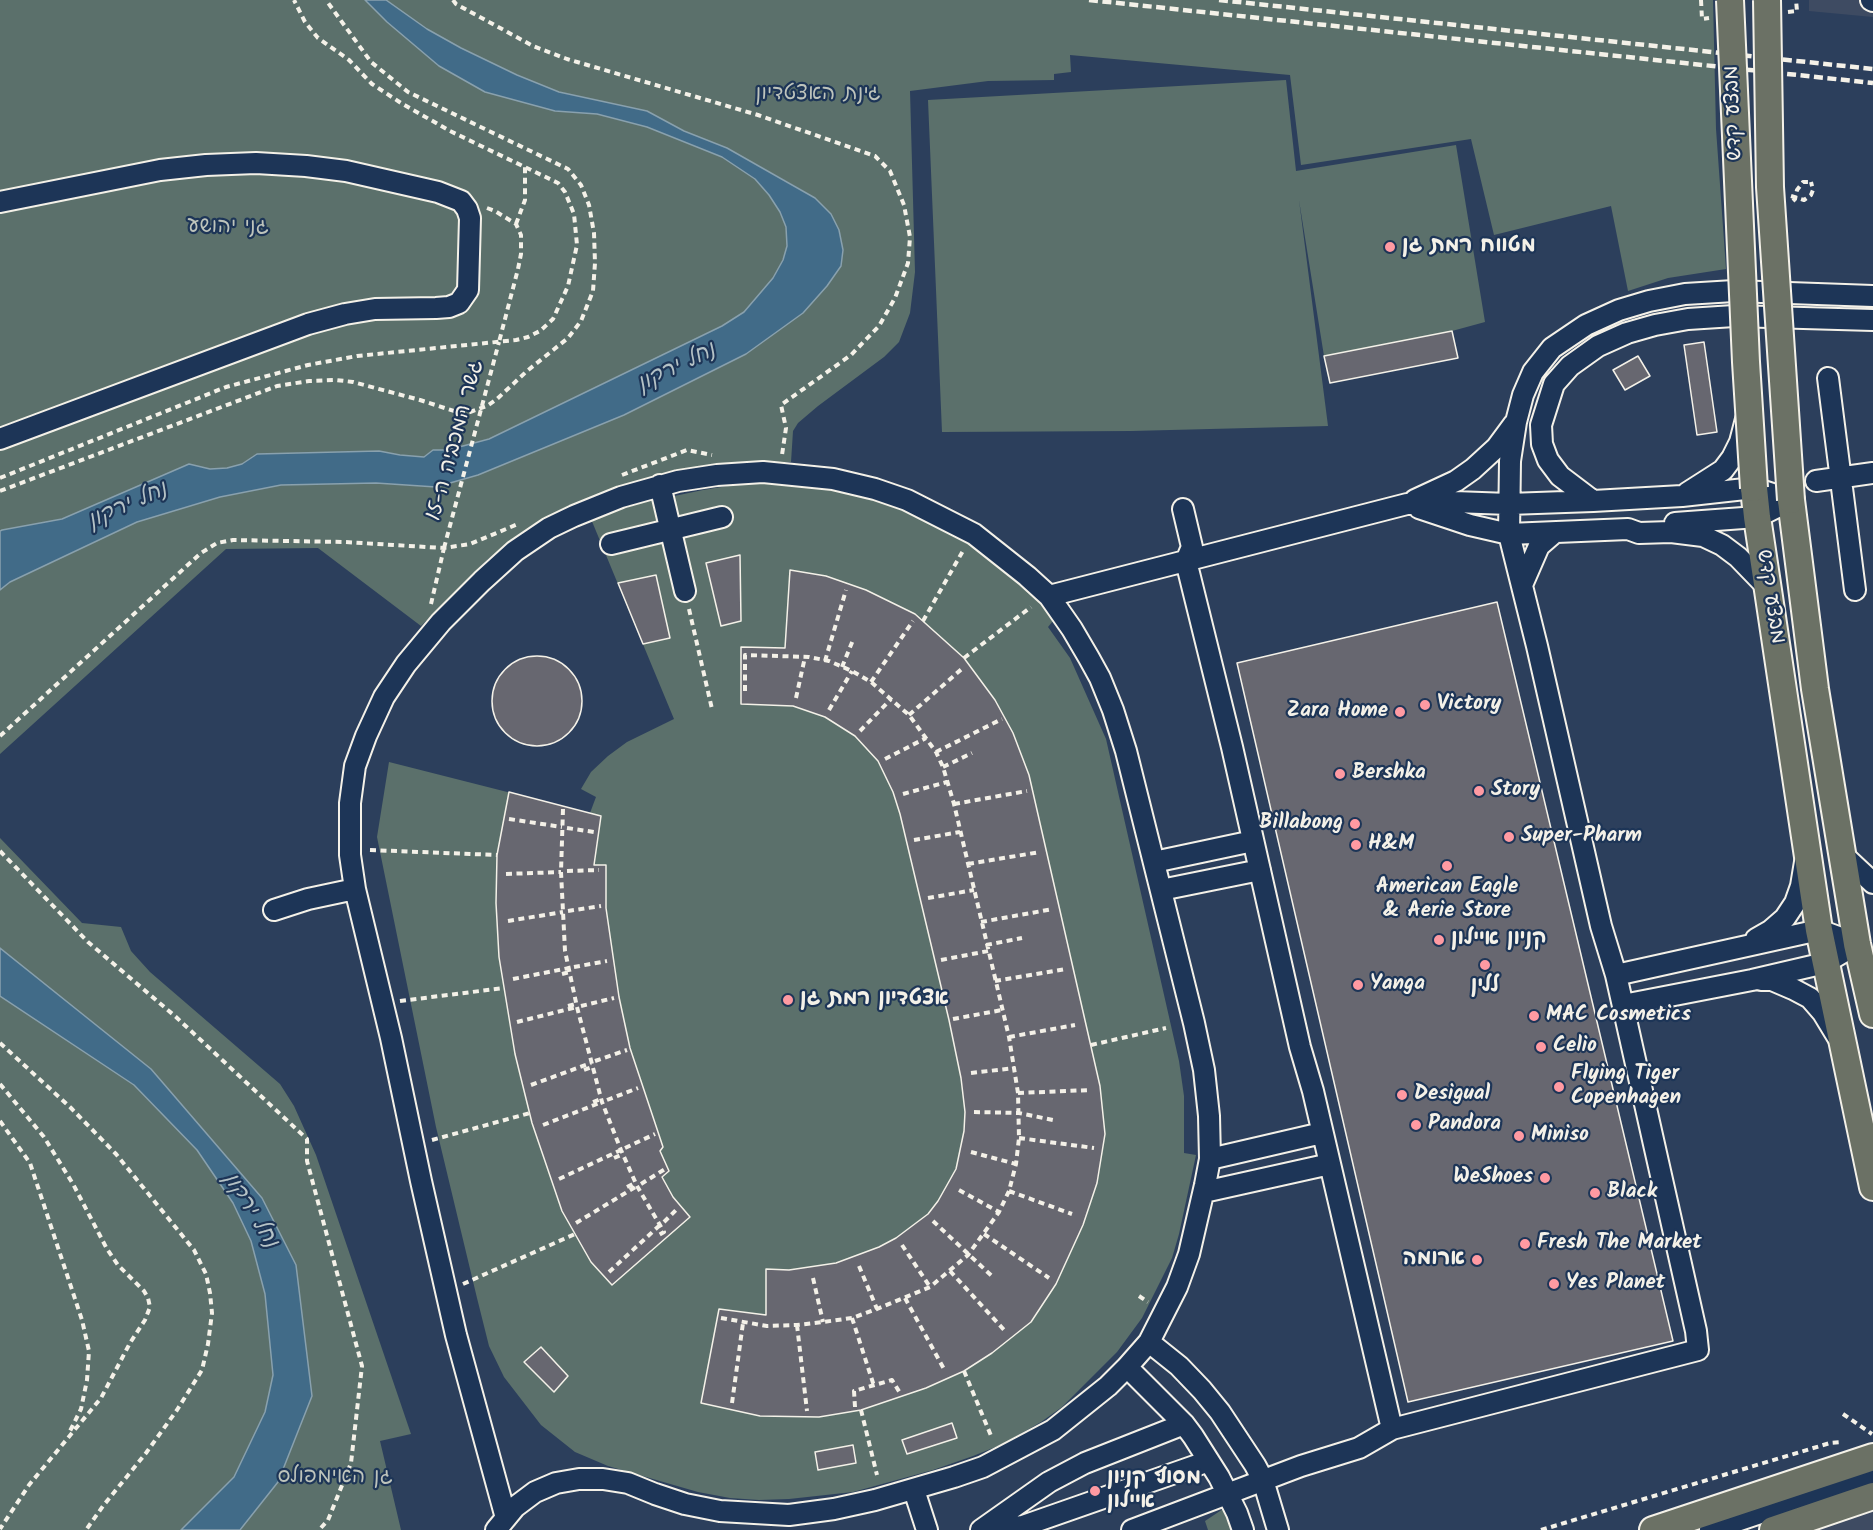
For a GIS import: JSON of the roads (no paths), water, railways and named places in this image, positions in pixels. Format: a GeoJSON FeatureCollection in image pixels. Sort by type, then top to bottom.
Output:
{"type":"FeatureCollection","features":[{"type":"Feature","properties":{"kind":"main road","name":"מבצע קדש"},"geometry":{"type":"LineString","coordinates":[[1730,0],[1745,350],[1757,517],[1819,930],[1873,1187]]}},
{"type":"Feature","properties":{"kind":"main road","name":"מבצע קדש"},"geometry":{"type":"LineString","coordinates":[[1767,0],[1770,187],[1791,500],[1815,689],[1857,944],[1873,1014]]}},
{"type":"Feature","properties":{"kind":"main road"},"geometry":{"type":"LineString","coordinates":[[1653,1530],[1866,1456]]}},
{"type":"Feature","properties":{"kind":"main road"},"geometry":{"type":"LineString","coordinates":[[1773,1530],[1873,1496]]}},
{"type":"Feature","properties":{"kind":"lane"},"geometry":{"type":"LineString","coordinates":[[0,202],[160,170],[256,163],[346,171],[438,192],[460,201],[467,209],[470,218],[468,290],[459,303],[436,308],[375,309],[308,324],[0,439]]}},
{"type":"Feature","properties":{"kind":"lane"},"geometry":{"type":"LineString","coordinates":[[1132,1530],[1263,1480],[1359,1448],[1392,1429],[1698,1350],[1696,1331],[1623,1005],[1601,926],[1509,534],[1510,461],[1516,422],[1523,395],[1533,372],[1552,348],[1587,325],[1619,310],[1685,294],[1734,291],[1873,296]]}},
{"type":"Feature","properties":{"kind":"lane"},"geometry":{"type":"LineString","coordinates":[[1593,501],[1560,476],[1548,460],[1542,444],[1541,425],[1554,384],[1570,366],[1598,346],[1627,333],[1688,319],[1734,316],[1873,320]]}},
{"type":"Feature","properties":{"kind":"lane"},"geometry":{"type":"LineString","coordinates":[[1828,378],[1855,590]]}},
{"type":"Feature","properties":{"kind":"lane"},"geometry":{"type":"LineString","coordinates":[[1674,497],[1723,470],[1740,442],[1750,404]]}},
{"type":"Feature","properties":{"kind":"lane"},"geometry":{"type":"LineString","coordinates":[[1049,596],[1407,504],[1456,481],[1473,469],[1497,447],[1516,422]]}},
{"type":"Feature","properties":{"kind":"lane"},"geometry":{"type":"LineString","coordinates":[[779,473],[833,479],[875,489],[907,500],[974,534],[1049,596],[1089,658],[1113,710],[1154,862],[1204,1070],[1209,1116],[1210,1159],[1189,1254],[1177,1287],[1149,1342],[1108,1386],[1053,1430],[983,1467],[914,1490],[834,1509],[789,1515],[720,1510],[685,1504],[628,1483],[603,1479],[579,1479],[556,1483],[535,1492],[515,1507],[501,1524],[421,1181],[392,1038],[355,889],[350,855],[350,803],[356,766],[366,736],[384,697],[406,664],[441,622],[515,551],[549,528],[621,497],[660,485],[717,475],[779,473]]}},
{"type":"Feature","properties":{"kind":"lane"},"geometry":{"type":"LineString","coordinates":[[1816,481],[1873,473]]}},
{"type":"Feature","properties":{"kind":"lane"},"geometry":{"type":"LineString","coordinates":[[660,485],[685,591]]}},
{"type":"Feature","properties":{"kind":"lane"},"geometry":{"type":"LineString","coordinates":[[1407,504],[1593,501],[1674,497],[1754,488],[1791,500]]}},
{"type":"Feature","properties":{"kind":"lane"},"geometry":{"type":"LineString","coordinates":[[1407,504],[1470,525],[1509,534],[1628,529],[1639,533],[1757,517],[1791,500]]}},
{"type":"Feature","properties":{"kind":"lane"},"geometry":{"type":"LineString","coordinates":[[1183,509],[1192,547],[1186,561],[1392,1429]]}},
{"type":"Feature","properties":{"kind":"lane"},"geometry":{"type":"LineString","coordinates":[[611,544],[722,517]]}},
{"type":"Feature","properties":{"kind":"lane"},"geometry":{"type":"LineString","coordinates":[[1671,527],[1722,544],[1768,588]]}},
{"type":"Feature","properties":{"kind":"lane"},"geometry":{"type":"LineString","coordinates":[[1522,585],[1539,546],[1554,533]]}},
{"type":"Feature","properties":{"kind":"lane"},"geometry":{"type":"LineString","coordinates":[[1154,862],[1253,841]]}},
{"type":"Feature","properties":{"kind":"lane"},"geometry":{"type":"LineString","coordinates":[[1743,947],[1770,931],[1785,918],[1795,903],[1801,886],[1807,847]]}},
{"type":"Feature","properties":{"kind":"lane"},"geometry":{"type":"LineString","coordinates":[[1842,854],[1873,883]]}},
{"type":"Feature","properties":{"kind":"lane"},"geometry":{"type":"LineString","coordinates":[[1161,890],[1260,870]]}},
{"type":"Feature","properties":{"kind":"lane"},"geometry":{"type":"LineString","coordinates":[[274,910],[308,899],[355,889]]}},
{"type":"Feature","properties":{"kind":"lane"},"geometry":{"type":"LineString","coordinates":[[1616,975],[1819,930],[1857,944]]}},
{"type":"Feature","properties":{"kind":"lane"},"geometry":{"type":"LineString","coordinates":[[1623,1005],[1825,963],[1857,944]]}},
{"type":"Feature","properties":{"kind":"lane"},"geometry":{"type":"LineString","coordinates":[[1752,980],[1772,980],[1810,998],[1823,1013],[1842,1043]]}},
{"type":"Feature","properties":{"kind":"lane"},"geometry":{"type":"LineString","coordinates":[[1210,1159],[1323,1133]]}},
{"type":"Feature","properties":{"kind":"lane"},"geometry":{"type":"LineString","coordinates":[[1203,1192],[1330,1164]]}},
{"type":"Feature","properties":{"kind":"lane"},"geometry":{"type":"LineString","coordinates":[[1149,1342],[1179,1366],[1220,1412],[1263,1480],[1278,1530]]}},
{"type":"Feature","properties":{"kind":"lane"},"geometry":{"type":"LineString","coordinates":[[1127,1367],[1184,1424],[1228,1495],[1243,1530]]}},
{"type":"Feature","properties":{"kind":"lane"},"geometry":{"type":"LineString","coordinates":[[981,1530],[1049,1482],[1084,1463],[1184,1424]]}},
{"type":"Feature","properties":{"kind":"lane"},"geometry":{"type":"LineString","coordinates":[[1710,1530],[1866,1456]]}},
{"type":"Feature","properties":{"kind":"lane"},"geometry":{"type":"LineString","coordinates":[[994,1530],[1023,1526],[1209,1461]]}},
{"type":"Feature","properties":{"kind":"lane"},"geometry":{"type":"LineString","coordinates":[[914,1490],[927,1530]]}},
{"type":"Feature","properties":{"kind":"water","name":"נחל ירקון"},"geometry":{"type":"Polygon","coordinates":[[[365,0],[386,0],[427,29],[517,75],[559,92],[647,111],[684,131],[727,148],[815,198],[831,214],[839,230],[843,250],[841,266],[803,313],[746,354],[624,415],[478,475],[436,487],[376,483],[281,485],[220,497],[137,522],[10,582],[0,590],[0,531],[2,530],[62,519],[189,464],[210,469],[227,468],[242,464],[257,454],[379,451],[424,457],[433,450],[448,450],[489,439],[722,326],[744,312],[773,278],[783,260],[787,246],[786,227],[780,212],[755,179],[722,157],[647,127],[597,114],[555,111],[485,92],[439,66],[365,0]]]}},
{"type":"Feature","properties":{"kind":"water","name":"נחל ירקון"},"geometry":{"type":"Polygon","coordinates":[[[0,948],[151,1069],[262,1198],[296,1265],[312,1396],[278,1482],[240,1530],[181,1530],[234,1477],[265,1412],[273,1375],[265,1294],[251,1241],[233,1203],[197,1150],[134,1085],[0,996],[0,948]]]}},
{"type":"Feature","properties":{"kind":"railway"},"geometry":{"type":"LineString","coordinates":[[1089,0],[1873,83]]}},
{"type":"Feature","properties":{"kind":"railway"},"geometry":{"type":"LineString","coordinates":[[1219,0],[1873,69]]}},
{"type":"Feature","properties":{"kind":"place","name":"מטווח רמת גן"},"geometry":{"type":"Point","coordinates":[1390,247]}},
{"type":"Feature","properties":{"kind":"place","name":"Victory"},"geometry":{"type":"Point","coordinates":[1425,705]}},
{"type":"Feature","properties":{"kind":"place","name":"Zara Home"},"geometry":{"type":"Point","coordinates":[1400,712]}},
{"type":"Feature","properties":{"kind":"place","name":"Bershka"},"geometry":{"type":"Point","coordinates":[1340,774]}},
{"type":"Feature","properties":{"kind":"place","name":"Story"},"geometry":{"type":"Point","coordinates":[1479,791]}},
{"type":"Feature","properties":{"kind":"place","name":"Billabong"},"geometry":{"type":"Point","coordinates":[1355,824]}},
{"type":"Feature","properties":{"kind":"place","name":"Super-Pharm"},"geometry":{"type":"Point","coordinates":[1509,837]}},
{"type":"Feature","properties":{"kind":"place","name":"H&M"},"geometry":{"type":"Point","coordinates":[1356,845]}},
{"type":"Feature","properties":{"kind":"place","name":"American Eagle & Aerie Store"},"geometry":{"type":"Point","coordinates":[1447,866]}},
{"type":"Feature","properties":{"kind":"place","name":"קניון איילון"},"geometry":{"type":"Point","coordinates":[1439,940]}},
{"type":"Feature","properties":{"kind":"place","name":"ללין"},"geometry":{"type":"Point","coordinates":[1485,965]}},
{"type":"Feature","properties":{"kind":"place","name":"Yanga"},"geometry":{"type":"Point","coordinates":[1358,985]}},
{"type":"Feature","properties":{"kind":"place","name":"אצטדיון רמת גן"},"geometry":{"type":"Point","coordinates":[788,1000]}},
{"type":"Feature","properties":{"kind":"place","name":"MAC Cosmetics"},"geometry":{"type":"Point","coordinates":[1534,1016]}},
{"type":"Feature","properties":{"kind":"place","name":"Celio"},"geometry":{"type":"Point","coordinates":[1541,1047]}},
{"type":"Feature","properties":{"kind":"place","name":"Flying Tiger Copenhagen"},"geometry":{"type":"Point","coordinates":[1559,1087]}},
{"type":"Feature","properties":{"kind":"place","name":"Desigual"},"geometry":{"type":"Point","coordinates":[1402,1095]}},
{"type":"Feature","properties":{"kind":"place","name":"Pandora"},"geometry":{"type":"Point","coordinates":[1416,1125]}},
{"type":"Feature","properties":{"kind":"place","name":"Miniso"},"geometry":{"type":"Point","coordinates":[1519,1136]}},
{"type":"Feature","properties":{"kind":"place","name":"WeShoes"},"geometry":{"type":"Point","coordinates":[1545,1178]}},
{"type":"Feature","properties":{"kind":"place","name":"Black"},"geometry":{"type":"Point","coordinates":[1595,1193]}},
{"type":"Feature","properties":{"kind":"place","name":"Fresh The Market"},"geometry":{"type":"Point","coordinates":[1525,1244]}},
{"type":"Feature","properties":{"kind":"place","name":"ארומה"},"geometry":{"type":"Point","coordinates":[1477,1260]}},
{"type":"Feature","properties":{"kind":"place","name":"Yes Planet"},"geometry":{"type":"Point","coordinates":[1554,1284]}},
{"type":"Feature","properties":{"kind":"place","name":"מסוף קניון איילון"},"geometry":{"type":"Point","coordinates":[1095,1491]}},
{"type":"Feature","properties":{"kind":"park label","name":"גינת האצטדיון"},"geometry":{"type":"Point","coordinates":[818,95]}},
{"type":"Feature","properties":{"kind":"park label","name":"גני יהושע"},"geometry":{"type":"Point","coordinates":[228,228]}},
{"type":"Feature","properties":{"kind":"park label","name":"גן האימפולס"},"geometry":{"type":"Point","coordinates":[335,1478]}}]}
